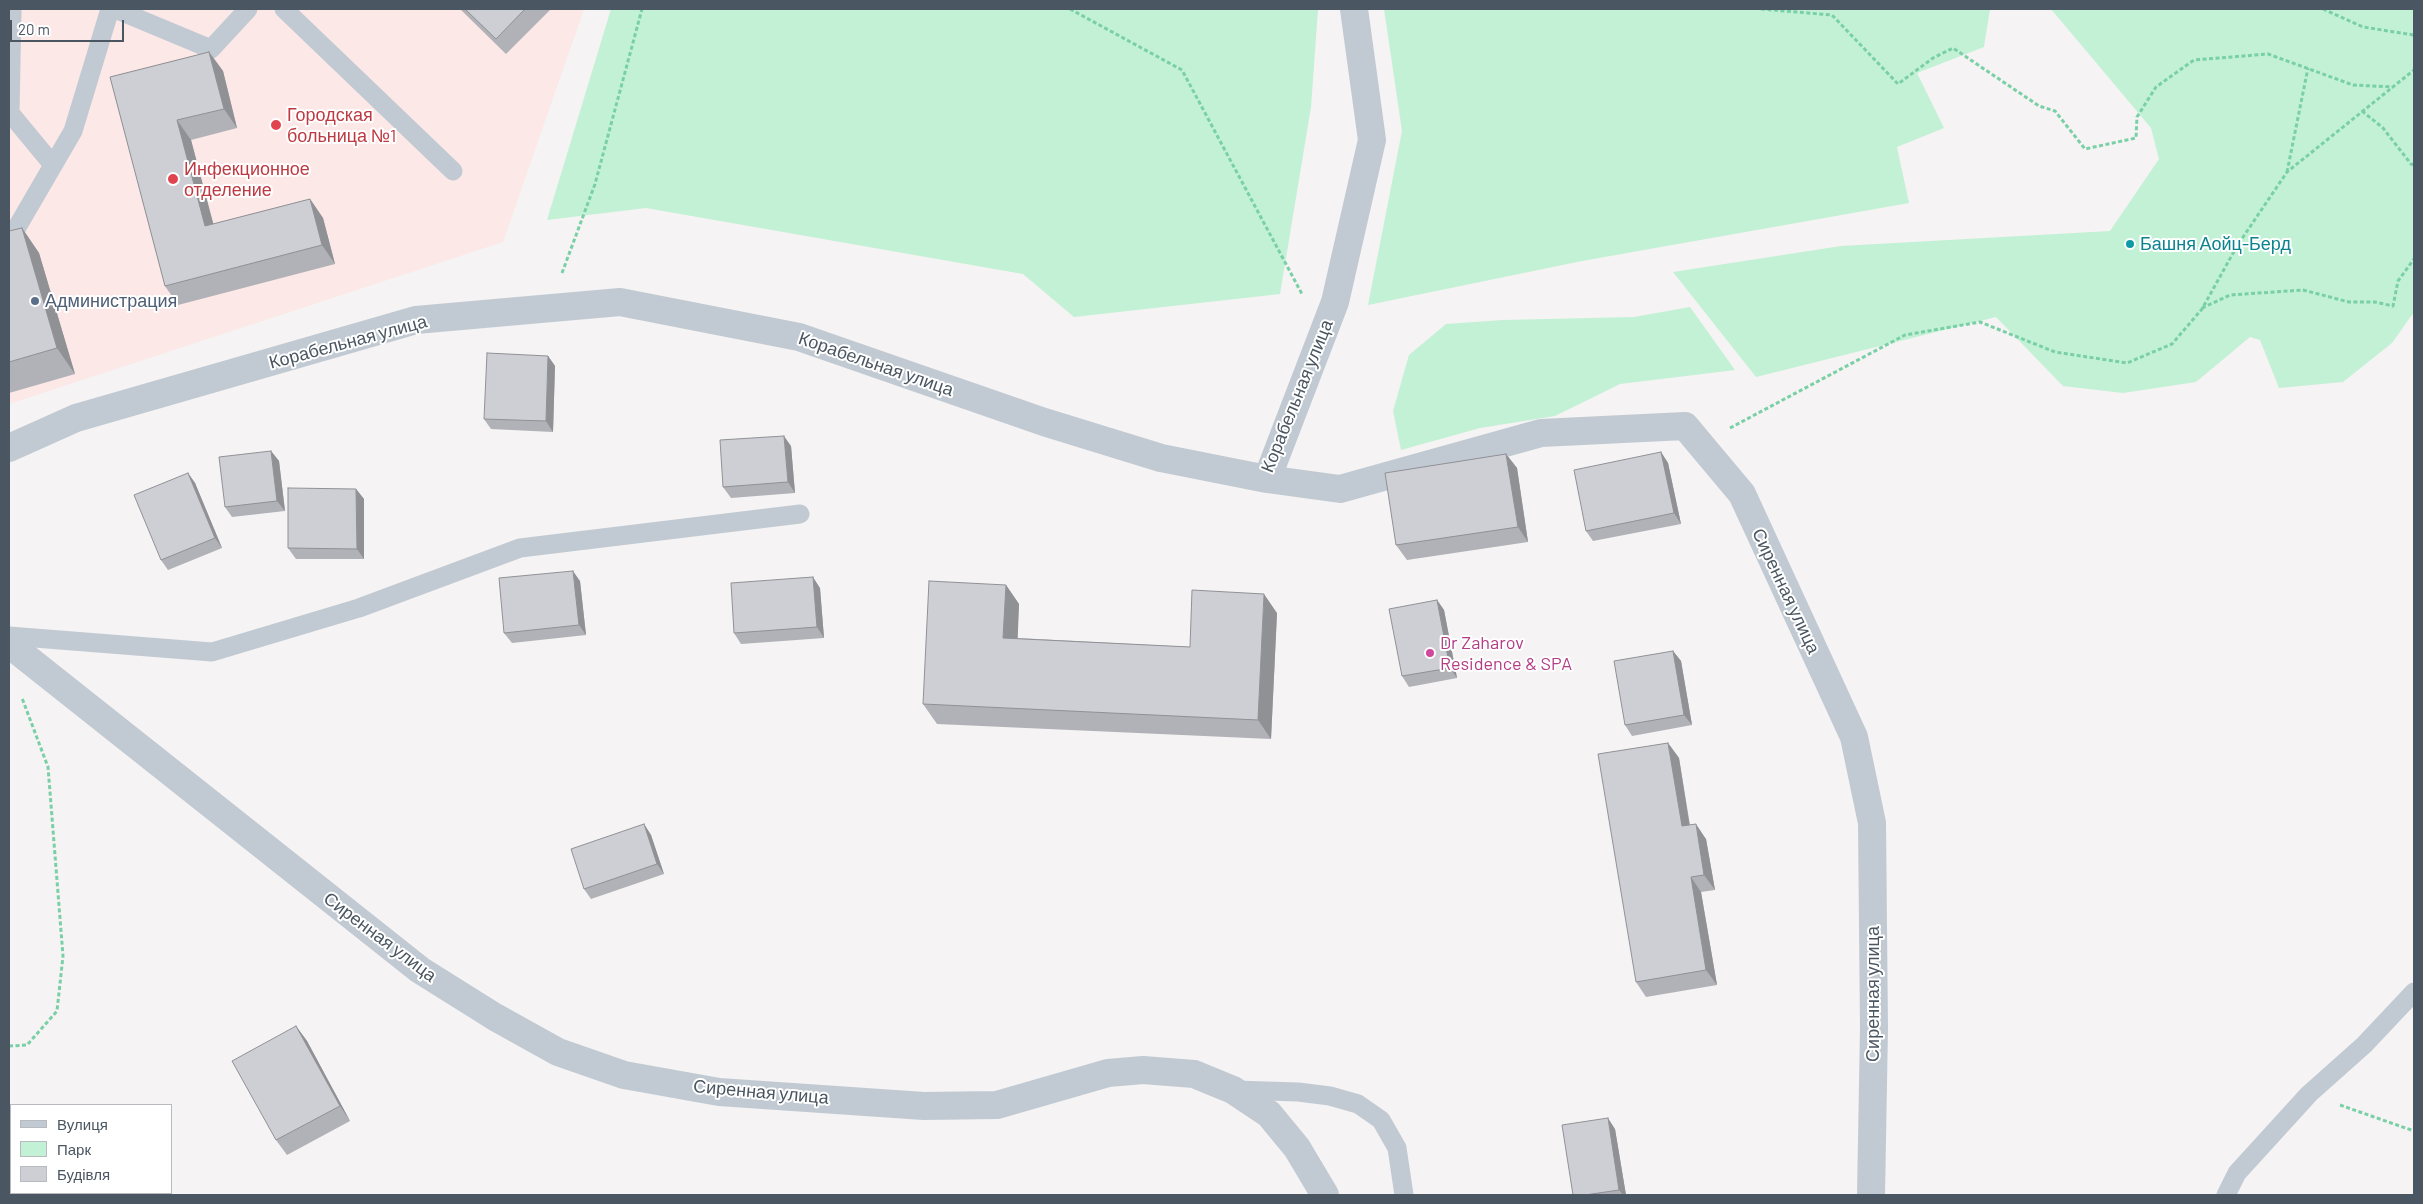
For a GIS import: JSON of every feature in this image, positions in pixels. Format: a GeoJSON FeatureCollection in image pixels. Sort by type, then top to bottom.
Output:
{"type":"FeatureCollection","features":[{"type":"Feature","properties":{"kind":"street","name":"Корабельная улица"},"geometry":{"type":"LineString","coordinates":[[9,448],[76,418],[416,320],[620,302],[799,337],[1044,422],[1161,458],[1267,479],[1335,302],[1372,140],[1354,9]]}},
{"type":"Feature","properties":{"kind":"street"},"geometry":{"type":"LineString","coordinates":[[1267,479],[1340,489],[1541,433],[1685,426]]}},
{"type":"Feature","properties":{"kind":"street","name":"Сиренная улица"},"geometry":{"type":"LineString","coordinates":[[1685,426],[1742,494],[1854,738],[1872,823],[1874,1028],[1871,1195]]}},
{"type":"Feature","properties":{"kind":"street","name":"Сиренная улица"},"geometry":{"type":"LineString","coordinates":[[9,644],[420,970],[495,1017],[558,1052],[624,1075],[719,1092],[924,1106],[997,1105],[1108,1073],[1143,1070],[1194,1074],[1233,1090],[1269,1114],[1297,1148],[1325,1195]]}},
{"type":"Feature","properties":{"kind":"lane"},"geometry":{"type":"LineString","coordinates":[[12,9],[10,112],[53,165]]}},
{"type":"Feature","properties":{"kind":"lane"},"geometry":{"type":"LineString","coordinates":[[9,241],[73,131],[110,9]]}},
{"type":"Feature","properties":{"kind":"lane"},"geometry":{"type":"LineString","coordinates":[[115,9],[210,49],[248,9]]}},
{"type":"Feature","properties":{"kind":"lane"},"geometry":{"type":"LineString","coordinates":[[284,9],[453,170]]}},
{"type":"Feature","properties":{"kind":"lane"},"geometry":{"type":"LineString","coordinates":[[9,636],[212,652],[359,608],[520,548],[800,514]]}},
{"type":"Feature","properties":{"kind":"lane"},"geometry":{"type":"LineString","coordinates":[[2226,1195],[2237,1173],[2309,1094],[2364,1046],[2414,992]]}},
{"type":"Feature","properties":{"kind":"lane"},"geometry":{"type":"LineString","coordinates":[[1233,1090],[1306,1093],[1330,1096],[1358,1104],[1381,1120],[1397,1148],[1404,1195]]}},
{"type":"Feature","properties":{"kind":"path"},"geometry":{"type":"LineString","coordinates":[[549,308],[595,184],[642,9]]}},
{"type":"Feature","properties":{"kind":"path"},"geometry":{"type":"LineString","coordinates":[[1070,9],[1182,70],[1303,296],[1335,302]]}},
{"type":"Feature","properties":{"kind":"path"},"geometry":{"type":"LineString","coordinates":[[1761,9],[1832,15],[1898,84],[1933,58],[1953,48],[2039,106],[2055,111],[2085,149],[2136,138],[2136,117],[2156,87],[2194,60],[2268,54],[2353,85],[2394,87]]}},
{"type":"Feature","properties":{"kind":"path"},"geometry":{"type":"LineString","coordinates":[[2323,9],[2363,27],[2414,35]]}},
{"type":"Feature","properties":{"kind":"path"},"geometry":{"type":"LineString","coordinates":[[2287,172],[2308,68]]}},
{"type":"Feature","properties":{"kind":"path"},"geometry":{"type":"LineString","coordinates":[[1685,426],[1722,432],[1905,335],[1980,322],[2055,352],[2127,363],[2172,344],[2202,308],[2237,246],[2287,172],[2414,70]]}},
{"type":"Feature","properties":{"kind":"path"},"geometry":{"type":"LineString","coordinates":[[2362,111],[2383,128],[2411,164],[2414,165]]}},
{"type":"Feature","properties":{"kind":"path"},"geometry":{"type":"LineString","coordinates":[[2202,308],[2230,294],[2303,290],[2349,302],[2375,302],[2392,306],[2398,281],[2414,260]]}},
{"type":"Feature","properties":{"kind":"path"},"geometry":{"type":"LineString","coordinates":[[9,1046],[27,1045],[57,1011],[63,956],[48,767],[20,693]]}},
{"type":"Feature","properties":{"kind":"path"},"geometry":{"type":"LineString","coordinates":[[2309,1094],[2414,1131]]}},
{"type":"Feature","properties":{"kind":"shaded area","name":"Городская больница №1"},"geometry":{"type":"Polygon","coordinates":[[[9,9],[584,9],[503,242],[9,404],[9,9]]]}},
{"type":"Feature","properties":{"kind":"green space"},"geometry":{"type":"Polygon","coordinates":[[[611,9],[1318,9],[1311,107],[1280,294],[1074,317],[1023,274],[646,208],[547,220],[611,9]]]}},
{"type":"Feature","properties":{"kind":"green space"},"geometry":{"type":"Polygon","coordinates":[[[1384,9],[1990,9],[1984,47],[1917,73],[1944,128],[1897,147],[1909,203],[1582,261],[1368,305],[1402,131],[1384,9]]]}},
{"type":"Feature","properties":{"kind":"green space"},"geometry":{"type":"Polygon","coordinates":[[[2051,9],[2414,9],[2414,312],[2392,343],[2343,382],[2279,388],[2260,340],[2250,337],[2196,382],[2123,393],[2063,386],[1996,317],[1756,377],[1673,272],[1841,246],[2110,231],[2159,159],[2151,128],[2051,9]]]}},
{"type":"Feature","properties":{"kind":"green space"},"geometry":{"type":"Polygon","coordinates":[[[1690,307],[1735,370],[1620,384],[1555,416],[1480,428],[1401,450],[1393,411],[1409,355],[1446,324],[1503,320],[1634,317],[1690,307]]]}},
{"type":"Feature","properties":{"kind":"green space"},"geometry":{"type":"Polygon","coordinates":[[[9,1124],[10,1194],[52,1195],[9,1195],[9,1124]]]}},
{"type":"Feature","properties":{"kind":"building"},"geometry":{"type":"Polygon","coordinates":[[[465,9],[525,9],[496,39],[465,9]]]}},
{"type":"Feature","properties":{"kind":"building","name":"Инфекционное отделение"},"geometry":{"type":"Polygon","coordinates":[[[209,52],[224,109],[177,120],[205,226],[310,199],[322,245],[165,286],[110,77],[209,52]]]}},
{"type":"Feature","properties":{"kind":"building"},"geometry":{"type":"Polygon","coordinates":[[[22,228],[57,348],[9,362],[9,231],[22,228]]]}},
{"type":"Feature","properties":{"kind":"building"},"geometry":{"type":"Polygon","coordinates":[[[487,353],[548,356],[546,421],[484,419],[487,353]]]}},
{"type":"Feature","properties":{"kind":"building"},"geometry":{"type":"Polygon","coordinates":[[[784,436],[788,482],[723,487],[720,440],[784,436]]]}},
{"type":"Feature","properties":{"kind":"building"},"geometry":{"type":"Polygon","coordinates":[[[271,451],[277,501],[225,507],[219,457],[271,451]]]}},
{"type":"Feature","properties":{"kind":"building"},"geometry":{"type":"Polygon","coordinates":[[[1661,452],[1674,513],[1586,531],[1574,470],[1661,452]]]}},
{"type":"Feature","properties":{"kind":"building"},"geometry":{"type":"Polygon","coordinates":[[[1506,454],[1518,527],[1396,545],[1385,473],[1506,454]]]}},
{"type":"Feature","properties":{"kind":"building"},"geometry":{"type":"Polygon","coordinates":[[[188,473],[215,538],[161,560],[134,495],[188,473]]]}},
{"type":"Feature","properties":{"kind":"building"},"geometry":{"type":"Polygon","coordinates":[[[288,488],[356,489],[357,549],[288,548],[288,488]]]}},
{"type":"Feature","properties":{"kind":"building"},"geometry":{"type":"Polygon","coordinates":[[[573,571],[579,625],[504,633],[499,578],[573,571]]]}},
{"type":"Feature","properties":{"kind":"building"},"geometry":{"type":"Polygon","coordinates":[[[813,577],[817,627],[734,633],[731,583],[813,577]]]}},
{"type":"Feature","properties":{"kind":"building"},"geometry":{"type":"Polygon","coordinates":[[[929,581],[1006,585],[1003,638],[1190,647],[1192,590],[1264,594],[1258,720],[923,704],[929,581]]]}},
{"type":"Feature","properties":{"kind":"building"},"geometry":{"type":"Polygon","coordinates":[[[1437,600],[1450,668],[1402,676],[1389,609],[1437,600]]]}},
{"type":"Feature","properties":{"kind":"building"},"geometry":{"type":"Polygon","coordinates":[[[1673,651],[1684,715],[1625,725],[1614,661],[1673,651]]]}},
{"type":"Feature","properties":{"kind":"building"},"geometry":{"type":"Polygon","coordinates":[[[1668,743],[1682,826],[1696,824],[1704,875],[1691,877],[1706,970],[1636,982],[1598,754],[1668,743]]]}},
{"type":"Feature","properties":{"kind":"building"},"geometry":{"type":"Polygon","coordinates":[[[644,824],[657,864],[584,889],[571,849],[644,824]]]}},
{"type":"Feature","properties":{"kind":"building"},"geometry":{"type":"Polygon","coordinates":[[[296,1026],[340,1106],[276,1140],[232,1061],[296,1026]]]}},
{"type":"Feature","properties":{"kind":"building"},"geometry":{"type":"Polygon","coordinates":[[[1608,1118],[1619,1190],[1573,1195],[1562,1125],[1608,1118]]]}},
{"type":"Feature","properties":{"kind":"place","name":"Городская больница №1"},"geometry":{"type":"Point","coordinates":[276,125]}},
{"type":"Feature","properties":{"kind":"place","name":"Инфекционное отделение"},"geometry":{"type":"Point","coordinates":[173,179]}},
{"type":"Feature","properties":{"kind":"place","name":"Башня Аойц-Берд"},"geometry":{"type":"Point","coordinates":[2130,244]}},
{"type":"Feature","properties":{"kind":"place","name":"Администрация"},"geometry":{"type":"Point","coordinates":[35,301]}},
{"type":"Feature","properties":{"kind":"place","name":"Dr Zaharov Residence & SPA"},"geometry":{"type":"Point","coordinates":[1430,653]}}]}
